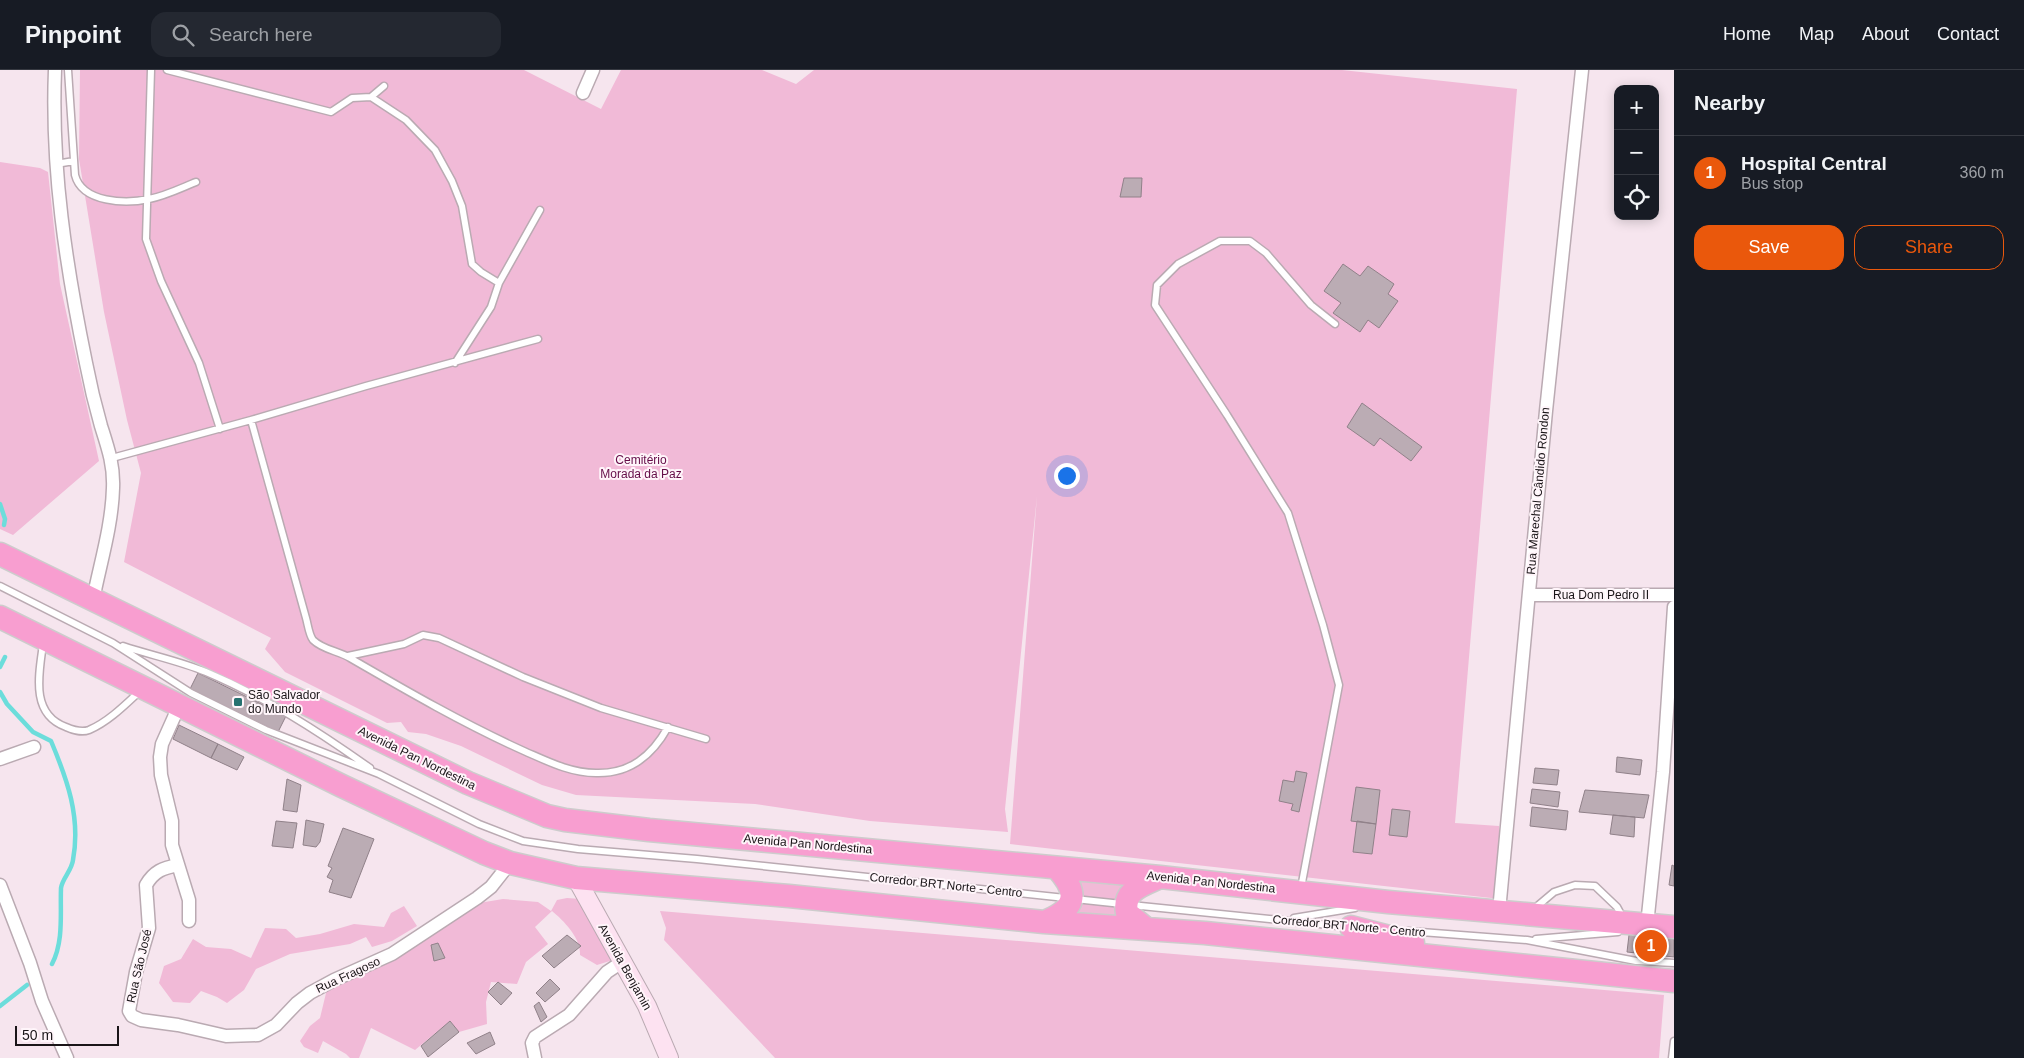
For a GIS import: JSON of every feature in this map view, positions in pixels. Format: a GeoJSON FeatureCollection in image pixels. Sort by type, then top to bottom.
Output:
{"type":"FeatureCollection","features":[{"type":"Feature","properties":{"kind":"highway","name":"Avenida Pan Nordestina"},"geometry":{"type":"LineString","coordinates":[[0,554],[468,783],[547,816],[565,820],[649,830],[1160,877],[1388,902],[1528,914],[1634,927],[1674,927]]}},
{"type":"Feature","properties":{"kind":"highway"},"geometry":{"type":"LineString","coordinates":[[0,617],[342,786],[510,863],[576,878],[798,897],[1044,922],[1144,927],[1674,981]]}},
{"type":"Feature","properties":{"kind":"highway"},"geometry":{"type":"LineString","coordinates":[[1044,922],[1059,916],[1068,908],[1072,898],[1072,890],[1067,880],[1057,868]]}},
{"type":"Feature","properties":{"kind":"highway"},"geometry":{"type":"LineString","coordinates":[[1144,927],[1126,913],[1125,904],[1127,896],[1160,877]]}},
{"type":"Feature","properties":{"kind":"highway"},"geometry":{"type":"LineString","coordinates":[[1351,927],[1482,961]]}},
{"type":"Feature","properties":{"kind":"street"},"geometry":{"type":"LineString","coordinates":[[55,70],[55,164],[70,288],[88,376],[100,424],[112,458],[113,489],[108,527],[93,600]]}},
{"type":"Feature","properties":{"kind":"street"},"geometry":{"type":"LineString","coordinates":[[583,93],[593,70]]}},
{"type":"Feature","properties":{"kind":"street","name":"Rua Marechal Cândido Rondon"},"geometry":{"type":"LineString","coordinates":[[1499,911],[1548,382],[1582,70]]}},
{"type":"Feature","properties":{"kind":"street","name":"Rua Dom Pedro II"},"geometry":{"type":"LineString","coordinates":[[1529,595],[1674,595]]}},
{"type":"Feature","properties":{"kind":"street"},"geometry":{"type":"LineString","coordinates":[[1634,927],[1668,773],[1674,607]]}},
{"type":"Feature","properties":{"kind":"street"},"geometry":{"type":"LineString","coordinates":[[179,706],[162,744],[160,757],[161,775],[172,822],[172,845],[189,900],[189,921]]}},
{"type":"Feature","properties":{"kind":"street"},"geometry":{"type":"LineString","coordinates":[[0,759],[34,747]]}},
{"type":"Feature","properties":{"kind":"street","name":"Rua Fragoso"},"geometry":{"type":"LineString","coordinates":[[141,1020],[178,1025],[226,1036],[258,1034],[276,1025],[297,1003],[310,993],[392,954],[477,898],[497,881],[510,863]]}},
{"type":"Feature","properties":{"kind":"street","name":"Rua São José"},"geometry":{"type":"LineString","coordinates":[[141,1020],[132,1016],[129,1011],[136,972],[149,928],[146,885],[157,872],[164,868],[178,865]]}},
{"type":"Feature","properties":{"kind":"street","name":"Avenida Benjamin"},"geometry":{"type":"LineString","coordinates":[[576,878],[647,1006],[669,1058]]}},
{"type":"Feature","properties":{"kind":"street"},"geometry":{"type":"LineString","coordinates":[[0,885],[30,963],[42,1001],[66,1058]]}},
{"type":"Feature","properties":{"kind":"street"},"geometry":{"type":"LineString","coordinates":[[535,1058],[532,1042],[535,1037],[569,1016],[607,972],[622,962]]}},
{"type":"Feature","properties":{"kind":"lane"},"geometry":{"type":"LineString","coordinates":[[68,70],[74,161],[78,185],[86,192],[114,201],[148,199],[196,182]]}},
{"type":"Feature","properties":{"kind":"lane"},"geometry":{"type":"LineString","coordinates":[[151,70],[146,239],[161,281],[199,363],[220,429]]}},
{"type":"Feature","properties":{"kind":"lane"},"geometry":{"type":"LineString","coordinates":[[167,70],[331,112],[352,98],[372,97],[406,120],[435,150],[452,181],[462,206],[472,264],[499,283]]}},
{"type":"Feature","properties":{"kind":"lane"},"geometry":{"type":"LineString","coordinates":[[372,97],[384,86]]}},
{"type":"Feature","properties":{"kind":"lane"},"geometry":{"type":"LineString","coordinates":[[55,164],[74,161]]}},
{"type":"Feature","properties":{"kind":"lane"},"geometry":{"type":"LineString","coordinates":[[455,363],[492,307],[499,283],[540,210]]}},
{"type":"Feature","properties":{"kind":"lane"},"geometry":{"type":"LineString","coordinates":[[1300,892],[1339,685],[1323,625],[1288,513],[1155,305],[1157,286],[1178,264],[1220,241],[1250,241],[1266,253],[1311,305],[1335,324]]}},
{"type":"Feature","properties":{"kind":"lane"},"geometry":{"type":"LineString","coordinates":[[112,458],[538,339]]}},
{"type":"Feature","properties":{"kind":"lane"},"geometry":{"type":"LineString","coordinates":[[251,420],[312,639],[348,656],[417,697],[498,740],[558,766],[580,772],[597,774],[628,768],[654,750],[668,728]]}},
{"type":"Feature","properties":{"kind":"lane","name":"Corredor BRT Norte - Centro"},"geometry":{"type":"LineString","coordinates":[[0,586],[113,643],[191,693],[266,730],[379,774],[503,834],[546,845],[1351,927],[1528,940],[1636,961],[1674,964]]}},
{"type":"Feature","properties":{"kind":"lane"},"geometry":{"type":"LineString","coordinates":[[348,656],[404,644],[423,635],[439,638],[532,681],[601,708],[706,739]]}},
{"type":"Feature","properties":{"kind":"lane"},"geometry":{"type":"LineString","coordinates":[[44,638],[39,680],[41,705],[46,713],[58,724],[79,732],[87,731],[118,712],[143,688]]}},
{"type":"Feature","properties":{"kind":"lane","name":"Corredor BRT Norte - Centro"},"geometry":{"type":"LineString","coordinates":[[113,643],[206,672],[307,724],[379,774]]}},
{"type":"Feature","properties":{"kind":"lane"},"geometry":{"type":"LineString","coordinates":[[1528,914],[1554,892],[1575,885],[1595,886],[1634,927]]}},
{"type":"Feature","properties":{"kind":"lane"},"geometry":{"type":"LineString","coordinates":[[1285,920],[1388,902]]}},
{"type":"Feature","properties":{"kind":"lane","name":"Corredor BRT Norte - Centro"},"geometry":{"type":"LineString","coordinates":[[1528,940],[1634,927]]}},
{"type":"Feature","properties":{"kind":"lane"},"geometry":{"type":"LineString","coordinates":[[1672,1058],[1674,1041]]}},
{"type":"Feature","properties":{"kind":"green space","name":"Cemitério Morada da Paz"},"geometry":{"type":"Polygon","coordinates":[[[80,70],[524,70],[601,109],[621,70],[762,70],[796,84],[814,70],[1342,70],[1517,89],[1455,823],[1499,826],[1500,899],[1010,844],[1037,496],[1005,809],[1008,832],[870,821],[755,804],[576,795],[542,785],[461,746],[426,734],[408,732],[401,722],[387,723],[285,672],[265,649],[271,638],[124,562],[141,473],[127,420],[104,312],[79,159],[80,70]]]}},
{"type":"Feature","properties":{"kind":"green space"},"geometry":{"type":"Polygon","coordinates":[[[0,162],[40,168],[48,172],[60,284],[99,461],[13,535],[0,529],[0,162]]]}},
{"type":"Feature","properties":{"kind":"green space"},"geometry":{"type":"Polygon","coordinates":[[[1057,868],[1160,877],[1133,891],[1144,927],[1059,915],[1068,908],[1057,868]]]}},
{"type":"Feature","properties":{"kind":"green space"},"geometry":{"type":"Polygon","coordinates":[[[567,898],[581,899],[616,959],[597,965],[580,955],[580,949],[575,936],[552,911],[535,927],[548,944],[526,962],[517,984],[491,982],[486,1002],[487,1024],[459,1032],[450,1021],[415,1050],[371,1028],[359,1058],[350,1058],[323,1041],[318,1053],[304,1047],[300,1041],[310,1026],[320,1018],[327,989],[479,903],[503,899],[538,902],[551,911],[557,900],[567,898]]]}},
{"type":"Feature","properties":{"kind":"green space"},"geometry":{"type":"Polygon","coordinates":[[[404,906],[417,926],[392,941],[372,947],[366,937],[350,944],[290,954],[256,969],[244,990],[227,1003],[201,991],[190,1003],[173,1002],[159,983],[164,966],[181,959],[193,939],[206,947],[231,949],[251,958],[265,928],[286,929],[296,938],[320,934],[354,924],[384,927],[391,913],[404,906]]]}},
{"type":"Feature","properties":{"kind":"green space"},"geometry":{"type":"Polygon","coordinates":[[[660,911],[1664,995],[1659,1058],[775,1058],[664,940],[666,928],[660,911]]]}},
{"type":"Feature","properties":{"kind":"building"},"geometry":{"type":"Polygon","coordinates":[[[1124,178],[1142,178],[1141,197],[1120,197],[1124,178]]]}},
{"type":"Feature","properties":{"kind":"building"},"geometry":{"type":"Polygon","coordinates":[[[1343,264],[1360,276],[1368,266],[1394,284],[1388,294],[1398,301],[1379,328],[1368,320],[1360,332],[1333,313],[1341,303],[1324,291],[1343,264]]]}},
{"type":"Feature","properties":{"kind":"building"},"geometry":{"type":"Polygon","coordinates":[[[1362,403],[1422,447],[1411,461],[1380,438],[1374,446],[1347,427],[1362,403]]]}},
{"type":"Feature","properties":{"kind":"building","name":"São Salvador do Mundo"},"geometry":{"type":"Polygon","coordinates":[[[198,673],[286,716],[278,732],[190,689],[198,673]]]}},
{"type":"Feature","properties":{"kind":"building"},"geometry":{"type":"Polygon","coordinates":[[[179,725],[218,744],[211,758],[173,739],[179,725]]]}},
{"type":"Feature","properties":{"kind":"building"},"geometry":{"type":"Polygon","coordinates":[[[218,744],[244,757],[237,770],[211,758],[218,744]]]}},
{"type":"Feature","properties":{"kind":"building"},"geometry":{"type":"Polygon","coordinates":[[[1617,757],[1642,760],[1640,775],[1616,772],[1617,757]]]}},
{"type":"Feature","properties":{"kind":"building"},"geometry":{"type":"Polygon","coordinates":[[[1535,768],[1559,770],[1557,785],[1533,783],[1535,768]]]}},
{"type":"Feature","properties":{"kind":"building"},"geometry":{"type":"Polygon","coordinates":[[[1296,771],[1307,773],[1299,812],[1291,810],[1293,804],[1279,801],[1283,780],[1294,782],[1296,771]]]}},
{"type":"Feature","properties":{"kind":"building"},"geometry":{"type":"Polygon","coordinates":[[[287,779],[301,785],[297,812],[283,810],[287,779]]]}},
{"type":"Feature","properties":{"kind":"building"},"geometry":{"type":"Polygon","coordinates":[[[1356,787],[1380,790],[1376,824],[1351,821],[1356,787]]]}},
{"type":"Feature","properties":{"kind":"building"},"geometry":{"type":"Polygon","coordinates":[[[1532,789],[1560,792],[1558,807],[1530,803],[1532,789]]]}},
{"type":"Feature","properties":{"kind":"building"},"geometry":{"type":"Polygon","coordinates":[[[1585,790],[1649,795],[1644,818],[1579,812],[1585,790]]]}},
{"type":"Feature","properties":{"kind":"building"},"geometry":{"type":"Polygon","coordinates":[[[1532,807],[1568,811],[1566,830],[1530,826],[1532,807]]]}},
{"type":"Feature","properties":{"kind":"building"},"geometry":{"type":"Polygon","coordinates":[[[1392,809],[1410,811],[1407,837],[1389,835],[1392,809]]]}},
{"type":"Feature","properties":{"kind":"building"},"geometry":{"type":"Polygon","coordinates":[[[1613,815],[1635,817],[1634,837],[1610,834],[1613,815]]]}},
{"type":"Feature","properties":{"kind":"building"},"geometry":{"type":"Polygon","coordinates":[[[306,820],[324,824],[320,842],[316,847],[303,845],[306,820]]]}},
{"type":"Feature","properties":{"kind":"building"},"geometry":{"type":"Polygon","coordinates":[[[276,821],[297,823],[293,848],[272,846],[276,821]]]}},
{"type":"Feature","properties":{"kind":"building"},"geometry":{"type":"Polygon","coordinates":[[[1357,821],[1376,824],[1372,854],[1353,852],[1357,821]]]}},
{"type":"Feature","properties":{"kind":"building"},"geometry":{"type":"Polygon","coordinates":[[[343,828],[374,839],[351,898],[329,892],[333,880],[327,877],[332,868],[328,866],[343,828]]]}},
{"type":"Feature","properties":{"kind":"building"},"geometry":{"type":"Polygon","coordinates":[[[1672,865],[1674,866],[1674,886],[1669,885],[1672,865]]]}},
{"type":"Feature","properties":{"kind":"building"},"geometry":{"type":"Polygon","coordinates":[[[567,935],[581,946],[554,968],[542,956],[567,935]]]}},
{"type":"Feature","properties":{"kind":"building"},"geometry":{"type":"Polygon","coordinates":[[[1629,935],[1674,939],[1674,957],[1627,952],[1629,935]]]}},
{"type":"Feature","properties":{"kind":"building"},"geometry":{"type":"Polygon","coordinates":[[[438,943],[445,958],[434,961],[431,945],[438,943]]]}},
{"type":"Feature","properties":{"kind":"building"},"geometry":{"type":"Polygon","coordinates":[[[550,979],[560,989],[545,1002],[536,993],[550,979]]]}},
{"type":"Feature","properties":{"kind":"building"},"geometry":{"type":"Polygon","coordinates":[[[498,982],[512,993],[501,1005],[488,992],[498,982]]]}},
{"type":"Feature","properties":{"kind":"building"},"geometry":{"type":"Polygon","coordinates":[[[539,1002],[547,1017],[541,1022],[534,1006],[539,1002]]]}},
{"type":"Feature","properties":{"kind":"building"},"geometry":{"type":"Polygon","coordinates":[[[450,1021],[459,1032],[428,1057],[421,1046],[450,1021]]]}},
{"type":"Feature","properties":{"kind":"building"},"geometry":{"type":"Polygon","coordinates":[[[490,1032],[495,1044],[476,1054],[467,1043],[490,1032]]]}},
{"type":"Feature","properties":{"kind":"waterway"},"geometry":{"type":"LineString","coordinates":[[0,504],[5,519],[4,525]]}},
{"type":"Feature","properties":{"kind":"waterway"},"geometry":{"type":"LineString","coordinates":[[0,667],[5,657]]}},
{"type":"Feature","properties":{"kind":"waterway"},"geometry":{"type":"LineString","coordinates":[[0,692],[7,704],[33,732],[51,741],[67,784],[74,813],[75,844],[72,864],[61,888],[60,936],[52,964]]}},
{"type":"Feature","properties":{"kind":"waterway"},"geometry":{"type":"LineString","coordinates":[[0,1006],[27,985]]}},
{"type":"Feature","properties":{"kind":"place","name":"São Salvador do Mundo"},"geometry":{"type":"Point","coordinates":[238,702]}},
{"type":"Feature","properties":{"kind":"place","name":"Hospital Central"},"geometry":{"type":"Point","coordinates":[1651,946]}}]}
